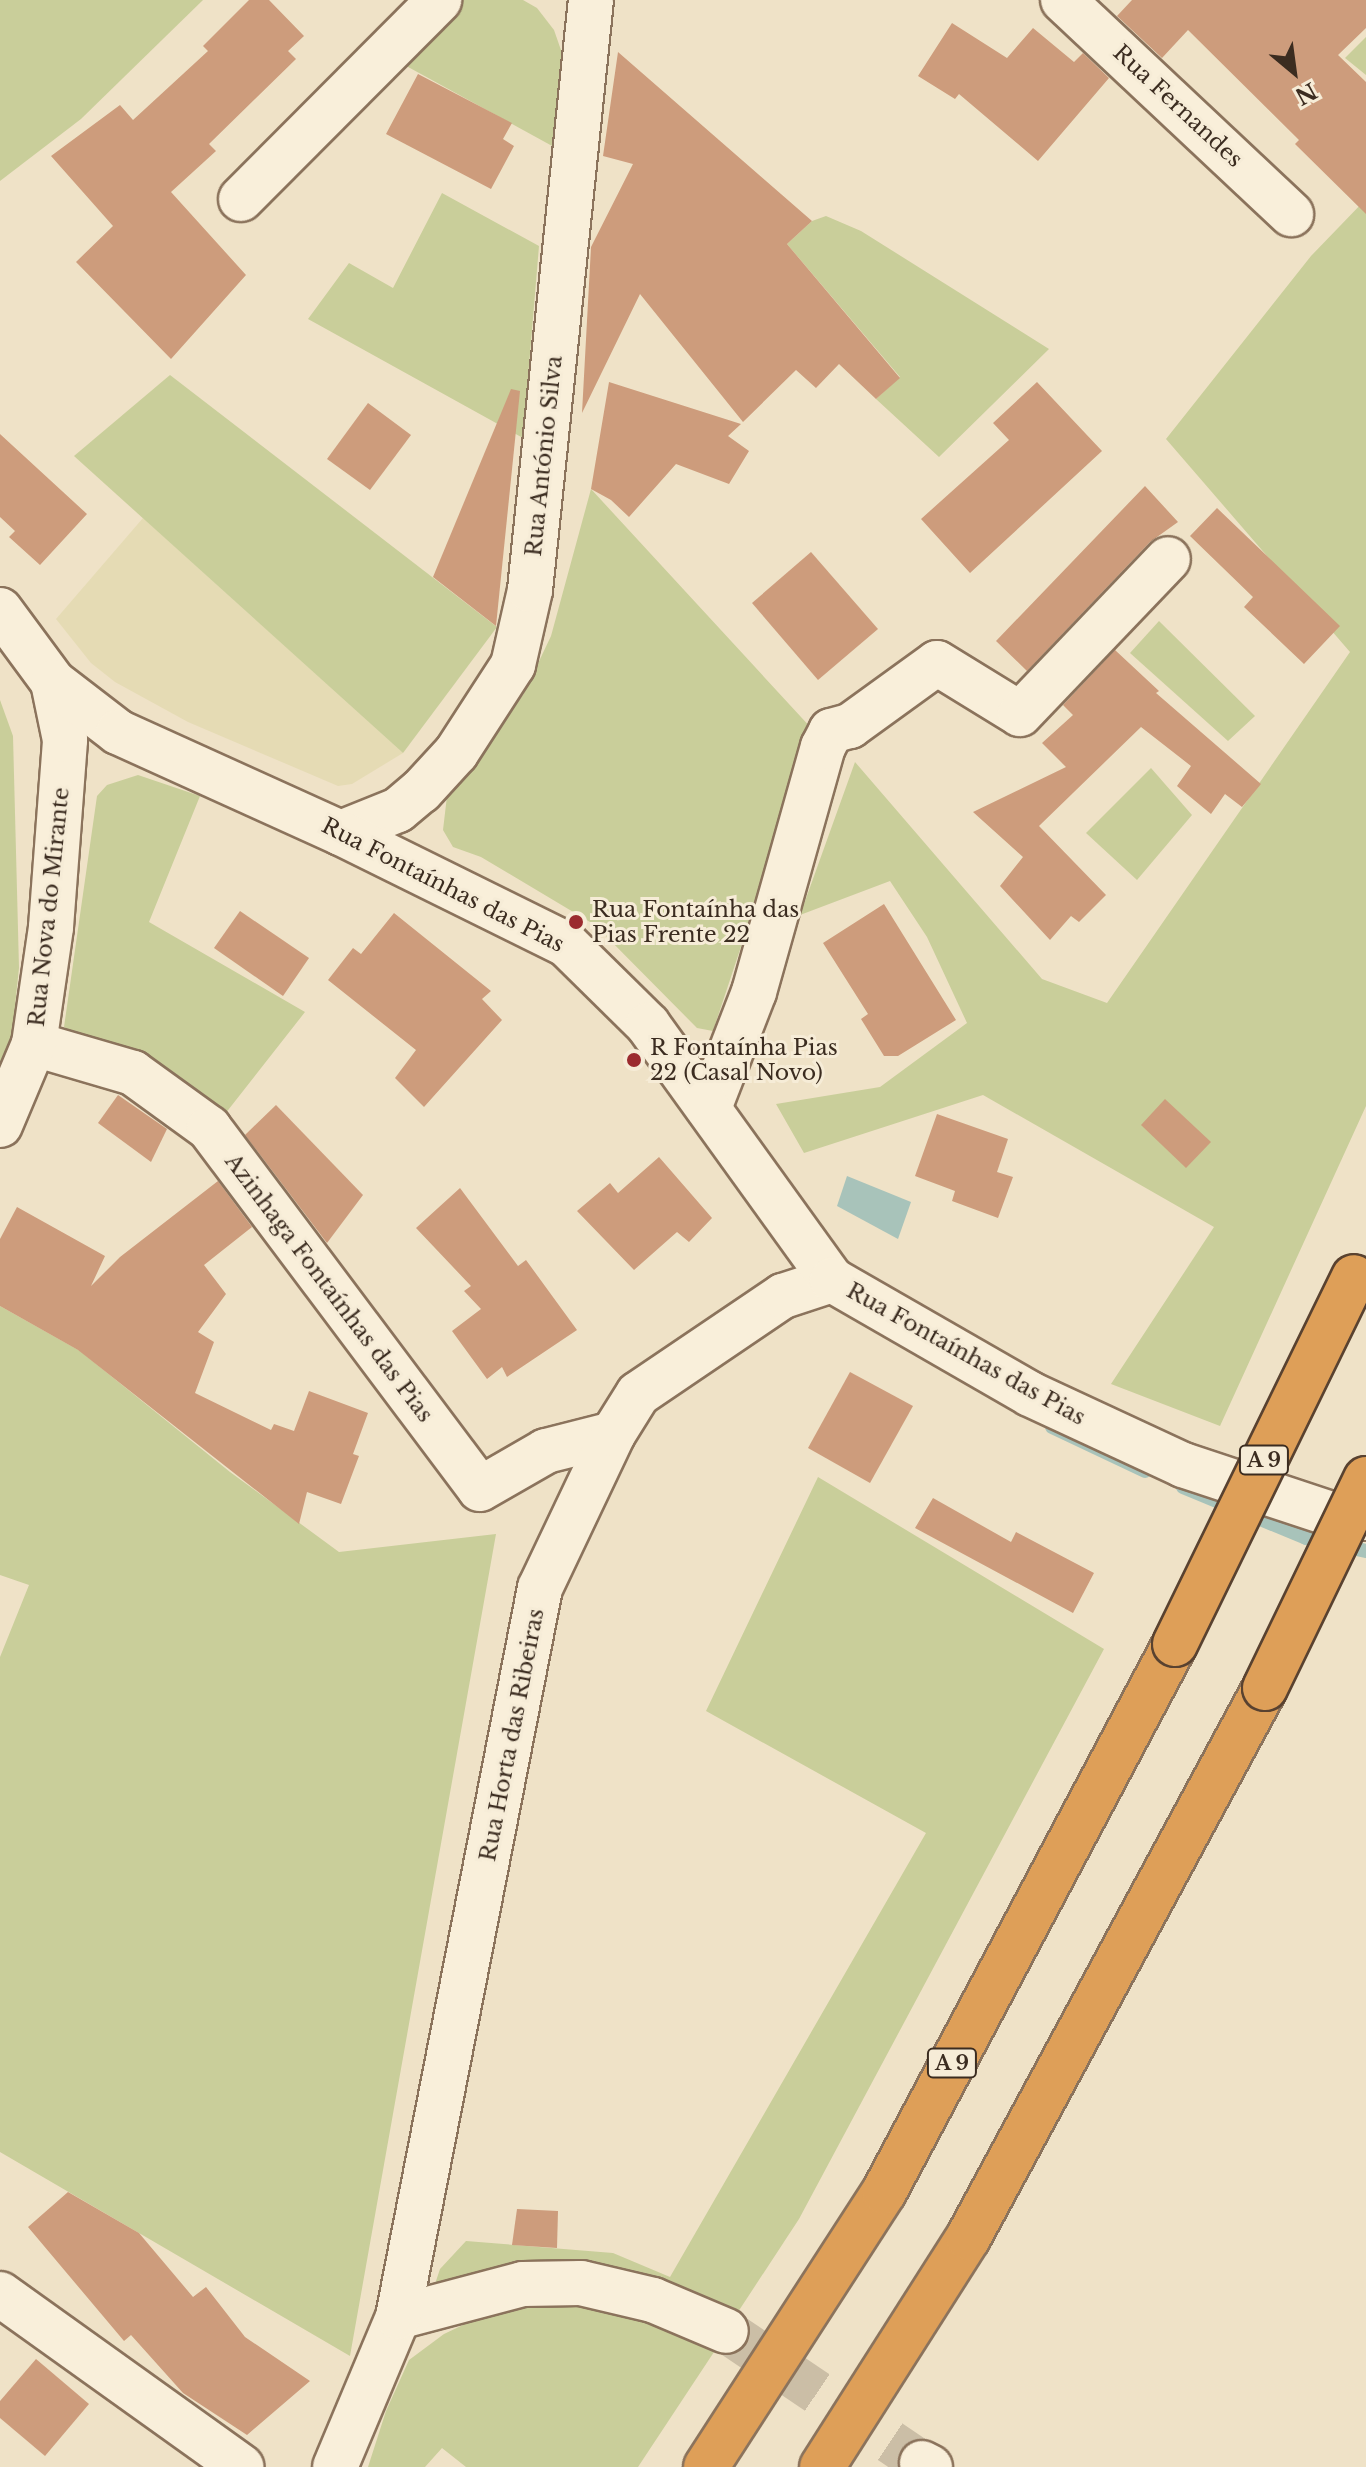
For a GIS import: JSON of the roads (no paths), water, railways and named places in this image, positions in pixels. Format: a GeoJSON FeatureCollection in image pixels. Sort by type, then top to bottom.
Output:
{"type":"FeatureCollection","features":[{"type":"Feature","properties":{"kind":"highway","name":"A 9"},"geometry":{"type":"LineString","coordinates":[[706,2467],[884,2192],[1175,1644],[1360,1265]]}},
{"type":"Feature","properties":{"kind":"highway"},"geometry":{"type":"LineString","coordinates":[[822,2467],[968,2238],[1265,1688],[1366,1479]]}},
{"type":"Feature","properties":{"kind":"street"},"geometry":{"type":"LineString","coordinates":[[241,199],[439,0]]}},
{"type":"Feature","properties":{"kind":"street","name":"Rua António Silva"},"geometry":{"type":"LineString","coordinates":[[341,833],[398,810],[421,791],[456,753],[513,665],[530,590],[591,0]]}},
{"type":"Feature","properties":{"kind":"street","name":"Rua Fernandes"},"geometry":{"type":"LineString","coordinates":[[1063,0],[1291,214]]}},
{"type":"Feature","properties":{"kind":"street"},"geometry":{"type":"LineString","coordinates":[[709,1108],[754,992],[823,747],[831,731],[850,726],[937,663],[1020,714],[1168,559]]}},
{"type":"Feature","properties":{"kind":"street","name":"Rua Fontaínhas das Pias"},"geometry":{"type":"LineString","coordinates":[[0,610],[53,682],[118,732],[341,833],[566,944],[648,1025],[832,1280],[1030,1394],[1183,1465],[1340,1517],[1366,1518]]}},
{"type":"Feature","properties":{"kind":"street","name":"Rua Nova do Mirante"},"geometry":{"type":"LineString","coordinates":[[0,1125],[34,1044],[51,927],[65,740],[53,682]]}},
{"type":"Feature","properties":{"kind":"street","name":"Azinhaga Fontaínhas das Pias"},"geometry":{"type":"LineString","coordinates":[[34,1044],[133,1073],[209,1128],[480,1489],[546,1451],[613,1434]]}},
{"type":"Feature","properties":{"kind":"street","name":"Rua Horta das Ribeiras"},"geometry":{"type":"LineString","coordinates":[[335,2467],[398,2317],[540,1588],[613,1434],[638,1394],[783,1296],[832,1280]]}},
{"type":"Feature","properties":{"kind":"street"},"geometry":{"type":"LineString","coordinates":[[398,2317],[523,2284],[581,2283],[653,2300],[726,2331]]}},
{"type":"Feature","properties":{"kind":"street"},"geometry":{"type":"LineString","coordinates":[[0,2294],[242,2467]]}},
{"type":"Feature","properties":{"kind":"water"},"geometry":{"type":"Polygon","coordinates":[[[847,1176],[911,1202],[898,1239],[837,1206],[847,1176]]]}},
{"type":"Feature","properties":{"kind":"waterway"},"geometry":{"type":"LineString","coordinates":[[1052,1427],[1145,1471]]}},
{"type":"Feature","properties":{"kind":"waterway"},"geometry":{"type":"LineString","coordinates":[[1183,1487],[1306,1538],[1366,1551]]}},
{"type":"Feature","properties":{"kind":"tunnel"},"geometry":{"type":"LineString","coordinates":[[726,2331],[922,2463]]}},
{"type":"Feature","properties":{"kind":"place","name":"Rua Fontaínha das Pias Frente 22"},"geometry":{"type":"Point","coordinates":[576,922]}},
{"type":"Feature","properties":{"kind":"place","name":"R Fontaínha Pias 22 (Casal Novo)"},"geometry":{"type":"Point","coordinates":[634,1060]}}]}
